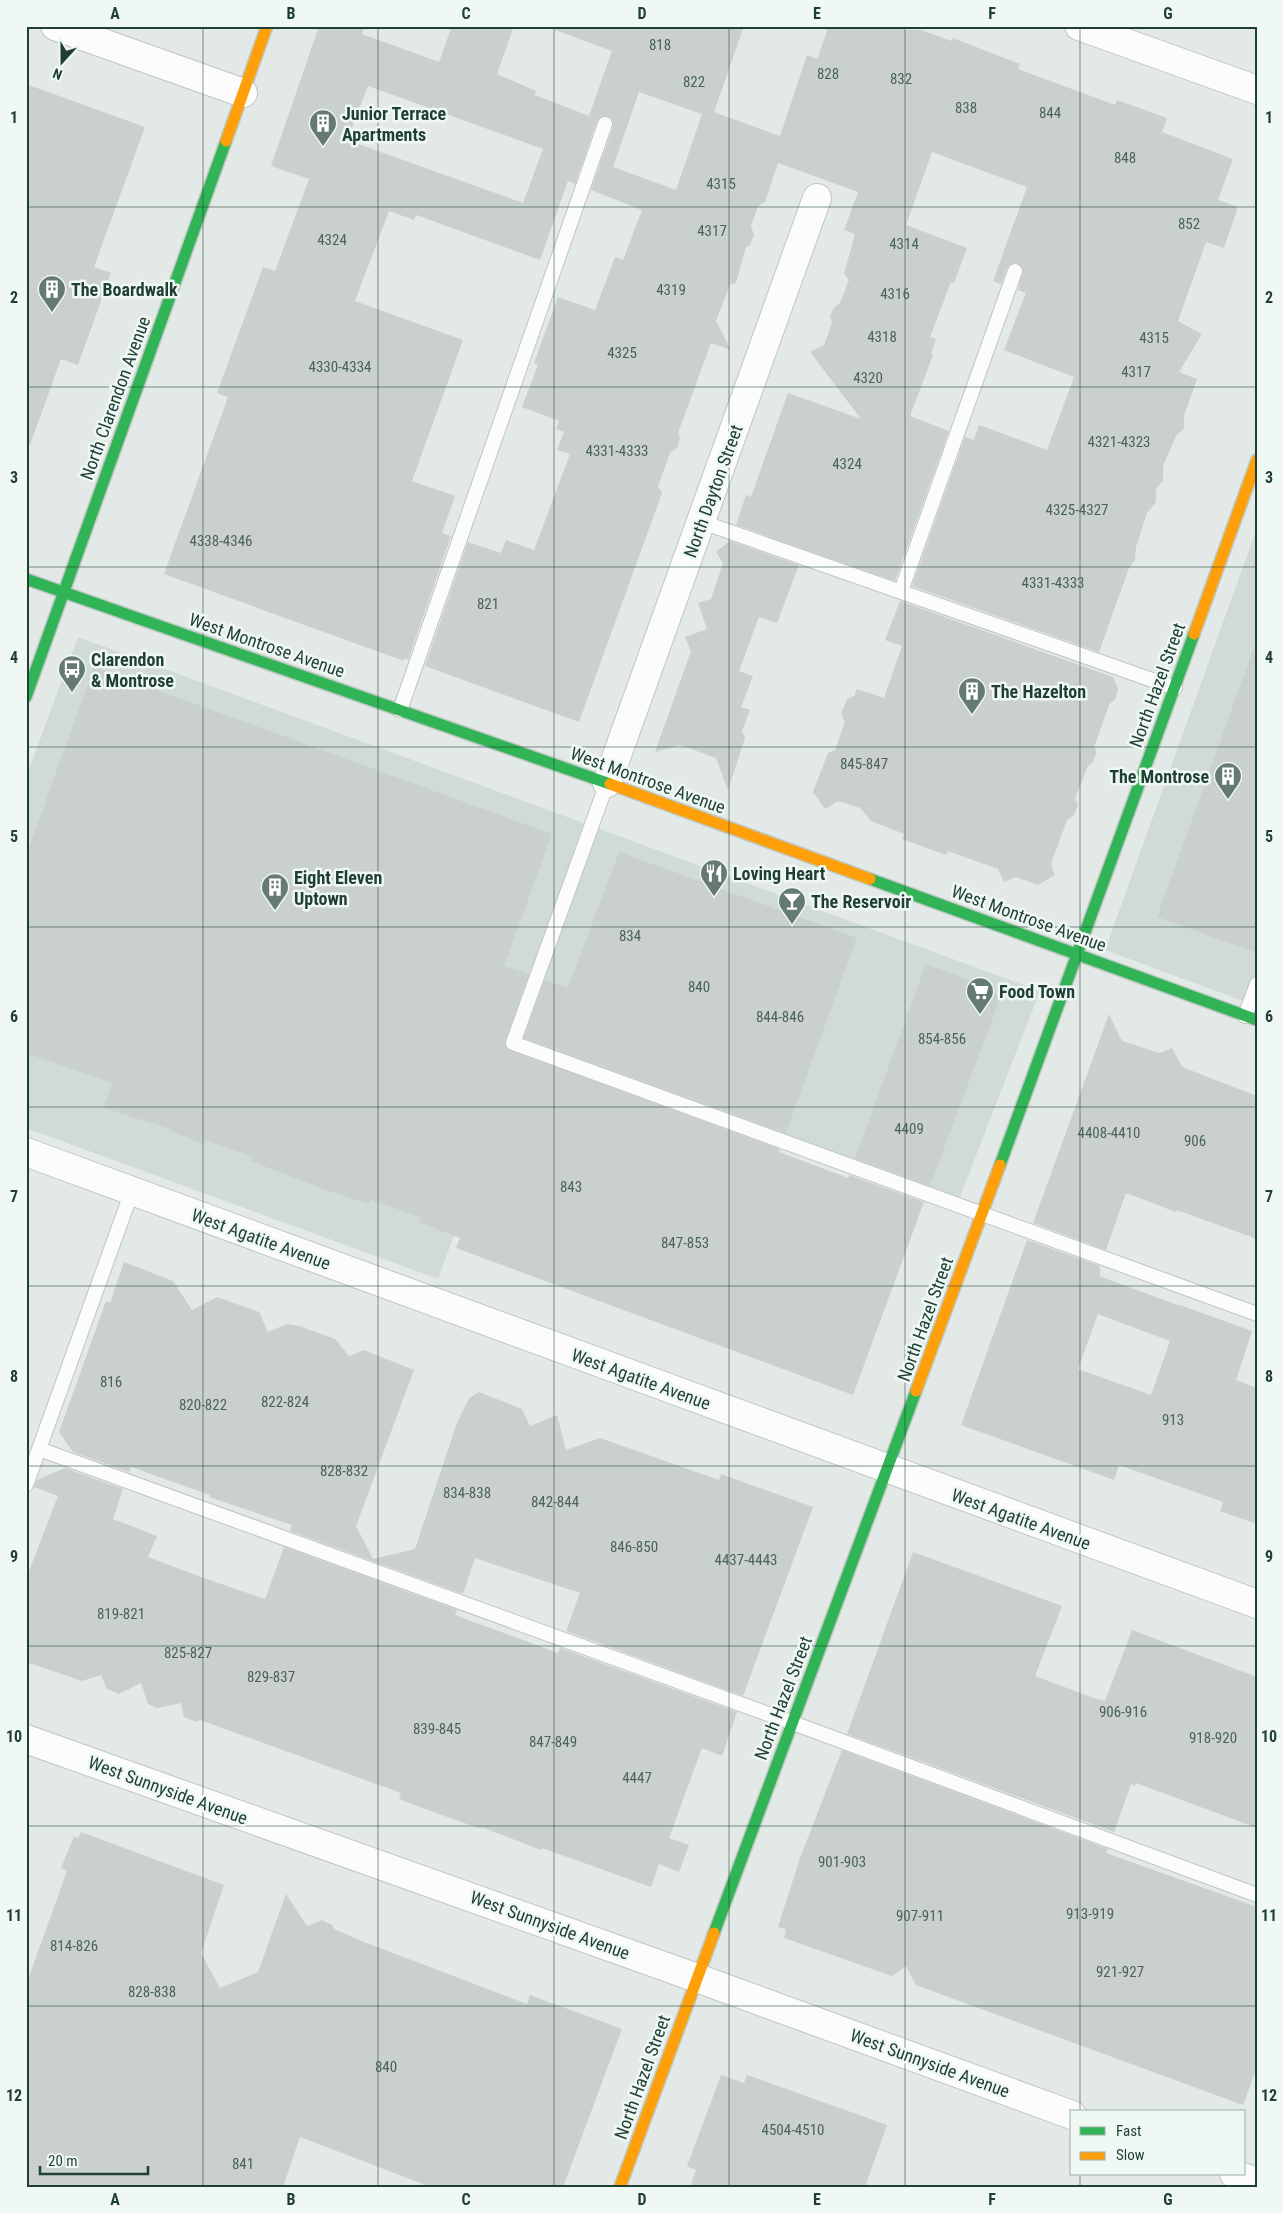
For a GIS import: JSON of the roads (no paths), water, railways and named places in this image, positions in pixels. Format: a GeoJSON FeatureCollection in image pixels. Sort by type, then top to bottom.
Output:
{"type":"FeatureCollection","features":[{"type":"Feature","properties":{"kind":"street"},"geometry":{"type":"LineString","coordinates":[[55,26],[243,93]]}},
{"type":"Feature","properties":{"kind":"street","name":"North Clarendon Avenue"},"geometry":{"type":"LineString","coordinates":[[26,697],[267,26]]}},
{"type":"Feature","properties":{"kind":"street"},"geometry":{"type":"LineString","coordinates":[[1078,26],[1257,90]]}},
{"type":"Feature","properties":{"kind":"street","name":"North Dayton Street"},"geometry":{"type":"LineString","coordinates":[[607,784],[817,198]]}},
{"type":"Feature","properties":{"kind":"street","name":"North Hazel Street"},"geometry":{"type":"LineString","coordinates":[[620,2187],[1079,954],[1257,460]]}},
{"type":"Feature","properties":{"kind":"street","name":"West Montrose Avenue"},"geometry":{"type":"LineString","coordinates":[[26,579],[607,784],[1251,1018]]}},
{"type":"Feature","properties":{"kind":"street","name":"West Agatite Avenue"},"geometry":{"type":"LineString","coordinates":[[26,1152],[887,1470],[1257,1604]]}},
{"type":"Feature","properties":{"kind":"street","name":"West Sunnyside Avenue"},"geometry":{"type":"LineString","coordinates":[[26,1739],[697,1978],[1070,2114]]}},
{"type":"Feature","properties":{"kind":"street"},"geometry":{"type":"LineString","coordinates":[[1240,2176],[1257,2182]]}},
{"type":"Feature","properties":{"kind":"lane"},"geometry":{"type":"LineString","coordinates":[[400,710],[605,124]]}},
{"type":"Feature","properties":{"kind":"lane"},"geometry":{"type":"LineString","coordinates":[[902,591],[1015,271]]}},
{"type":"Feature","properties":{"kind":"lane"},"geometry":{"type":"LineString","coordinates":[[702,522],[1175,688]]}},
{"type":"Feature","properties":{"kind":"lane"},"geometry":{"type":"LineString","coordinates":[[607,784],[513,1043],[1257,1314]]}},
{"type":"Feature","properties":{"kind":"lane"},"geometry":{"type":"LineString","coordinates":[[1251,1018],[1257,984]]}},
{"type":"Feature","properties":{"kind":"lane"},"geometry":{"type":"LineString","coordinates":[[26,1485],[132,1191]]}},
{"type":"Feature","properties":{"kind":"lane"},"geometry":{"type":"LineString","coordinates":[[39,1449],[792,1723],[1257,1895]]}},
{"type":"Feature","properties":{"kind":"place","name":"Junior Terrace Apartments"},"geometry":{"type":"Point","coordinates":[323,147]}},
{"type":"Feature","properties":{"kind":"place","name":"The Boardwalk"},"geometry":{"type":"Point","coordinates":[52,313]}},
{"type":"Feature","properties":{"kind":"place","name":"Clarendon & Montrose"},"geometry":{"type":"Point","coordinates":[72,693]}},
{"type":"Feature","properties":{"kind":"place","name":"The Hazelton"},"geometry":{"type":"Point","coordinates":[972,715]}},
{"type":"Feature","properties":{"kind":"place","name":"The Montrose"},"geometry":{"type":"Point","coordinates":[1228,800]}},
{"type":"Feature","properties":{"kind":"place","name":"Loving Heart"},"geometry":{"type":"Point","coordinates":[714,897]}},
{"type":"Feature","properties":{"kind":"place","name":"Eight Eleven Uptown"},"geometry":{"type":"Point","coordinates":[275,911]}},
{"type":"Feature","properties":{"kind":"place","name":"The Reservoir"},"geometry":{"type":"Point","coordinates":[792,925]}},
{"type":"Feature","properties":{"kind":"place","name":"Food Town"},"geometry":{"type":"Point","coordinates":[980,1015]}}]}
